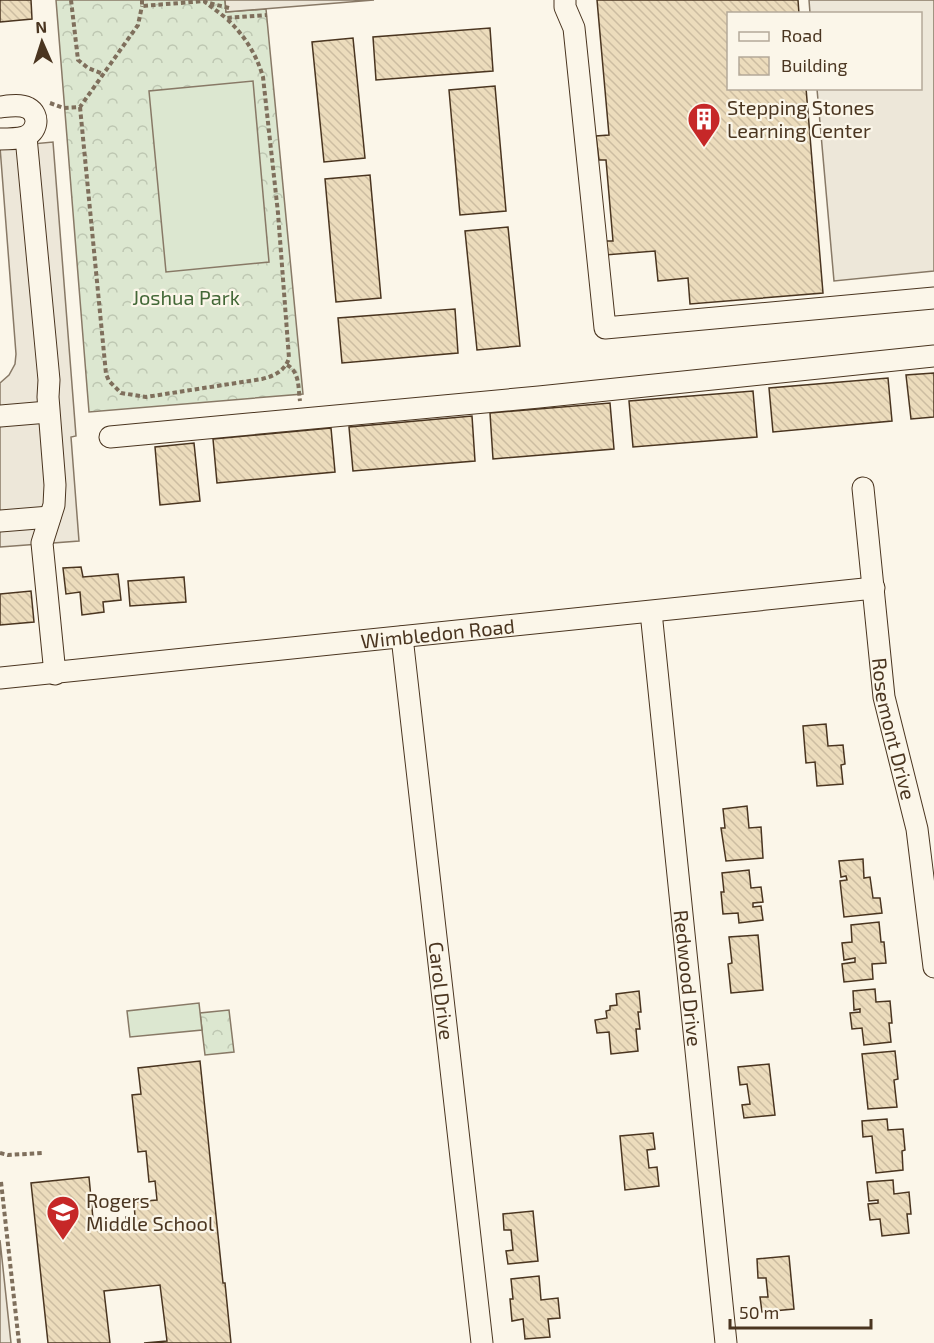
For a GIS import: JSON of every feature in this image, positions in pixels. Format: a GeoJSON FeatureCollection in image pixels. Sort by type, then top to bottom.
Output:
{"type":"FeatureCollection","features":[{"type":"Feature","properties":{"kind":"street"},"geometry":{"type":"LineString","coordinates":[[565,0],[574,28],[605,327],[934,298]]}},
{"type":"Feature","properties":{"kind":"street"},"geometry":{"type":"LineString","coordinates":[[0,107],[27,107],[35,113],[37,121],[33,130],[26,137],[0,139]]}},
{"type":"Feature","properties":{"kind":"street"},"geometry":{"type":"LineString","coordinates":[[26,137],[49,380],[48,412],[55,485],[54,505],[42,543],[55,674]]}},
{"type":"Feature","properties":{"kind":"street"},"geometry":{"type":"LineString","coordinates":[[110,437],[539,397],[934,356]]}},
{"type":"Feature","properties":{"kind":"street"},"geometry":{"type":"LineString","coordinates":[[0,416],[48,412]]}},
{"type":"Feature","properties":{"kind":"street","name":"Rosemont Drive"},"geometry":{"type":"LineString","coordinates":[[863,488],[884,698],[917,829],[932,932],[934,967]]}},
{"type":"Feature","properties":{"kind":"street"},"geometry":{"type":"LineString","coordinates":[[0,521],[50,517]]}},
{"type":"Feature","properties":{"kind":"street","name":"Wimbledon Road"},"geometry":{"type":"LineString","coordinates":[[0,678],[874,588]]}},
{"type":"Feature","properties":{"kind":"street","name":"Redwood Drive"},"geometry":{"type":"LineString","coordinates":[[651,612],[726,1343]]}},
{"type":"Feature","properties":{"kind":"street","name":"Carol Drive"},"geometry":{"type":"LineString","coordinates":[[402,638],[482,1343]]}},
{"type":"Feature","properties":{"kind":"path"},"geometry":{"type":"LineString","coordinates":[[71,0],[78,60],[88,68],[103,74]]}},
{"type":"Feature","properties":{"kind":"path"},"geometry":{"type":"LineString","coordinates":[[142,0],[138,26],[80,107],[106,374],[109,381],[121,393],[146,397],[262,379],[277,373],[287,364],[289,358],[278,213],[263,76],[252,48],[226,18],[205,1]]}},
{"type":"Feature","properties":{"kind":"path"},"geometry":{"type":"LineString","coordinates":[[142,6],[205,1],[229,8]]}},
{"type":"Feature","properties":{"kind":"path"},"geometry":{"type":"LineString","coordinates":[[226,18],[267,15]]}},
{"type":"Feature","properties":{"kind":"path"},"geometry":{"type":"LineString","coordinates":[[45,102],[64,108],[80,107]]}},
{"type":"Feature","properties":{"kind":"path"},"geometry":{"type":"LineString","coordinates":[[287,364],[297,375],[301,419]]}},
{"type":"Feature","properties":{"kind":"path"},"geometry":{"type":"LineString","coordinates":[[0,1153],[8,1155],[42,1153]]}},
{"type":"Feature","properties":{"kind":"path"},"geometry":{"type":"LineString","coordinates":[[1,1182],[19,1343]]}},
{"type":"Feature","properties":{"kind":"green space","name":"Joshua Park"},"geometry":{"type":"Polygon","coordinates":[[[56,0],[225,0],[226,12],[266,9],[303,394],[89,412],[56,0]]]}},
{"type":"Feature","properties":{"kind":"green space"},"geometry":{"type":"Polygon","coordinates":[[[253,81],[269,262],[166,272],[149,91],[253,81]]]}},
{"type":"Feature","properties":{"kind":"green space"},"geometry":{"type":"Polygon","coordinates":[[[199,1003],[202,1030],[130,1037],[127,1011],[199,1003]]]}},
{"type":"Feature","properties":{"kind":"green space"},"geometry":{"type":"Polygon","coordinates":[[[229,1010],[234,1052],[205,1055],[200,1013],[229,1010]]]}},
{"type":"Feature","properties":{"kind":"shaded area"},"geometry":{"type":"Polygon","coordinates":[[[225,0],[374,0],[226,12],[225,0]]]}},
{"type":"Feature","properties":{"kind":"shaded area"},"geometry":{"type":"Polygon","coordinates":[[[809,0],[934,0],[934,271],[834,281],[817,90],[922,90],[922,12],[810,12],[809,0]]]}},
{"type":"Feature","properties":{"kind":"shaded area"},"geometry":{"type":"Polygon","coordinates":[[[53,142],[76,436],[71,437],[79,541],[0,547],[0,383],[9,375],[15,364],[16,354],[0,147],[53,142]]]}},
{"type":"Feature","properties":{"kind":"shaded area"},"geometry":{"type":"Polygon","coordinates":[[[0,1240],[11,1343],[0,1343],[0,1240]]]}},
{"type":"Feature","properties":{"kind":"building"},"geometry":{"type":"Polygon","coordinates":[[[0,0],[31,0],[32,19],[0,22],[0,0]]]}},
{"type":"Feature","properties":{"kind":"building","name":"Stepping Stones Learning Center"},"geometry":{"type":"Polygon","coordinates":[[[597,0],[798,0],[799,12],[727,12],[727,90],[806,90],[823,293],[690,304],[688,278],[658,281],[655,251],[605,255],[604,241],[613,241],[606,160],[599,160],[596,136],[609,135],[597,0]]]}},
{"type":"Feature","properties":{"kind":"building"},"geometry":{"type":"Polygon","coordinates":[[[490,28],[493,71],[376,80],[373,37],[490,28]]]}},
{"type":"Feature","properties":{"kind":"building"},"geometry":{"type":"Polygon","coordinates":[[[353,38],[365,158],[324,162],[312,42],[353,38]]]}},
{"type":"Feature","properties":{"kind":"building"},"geometry":{"type":"Polygon","coordinates":[[[495,86],[506,211],[460,215],[449,90],[495,86]]]}},
{"type":"Feature","properties":{"kind":"building"},"geometry":{"type":"Polygon","coordinates":[[[370,175],[381,298],[336,302],[325,179],[370,175]]]}},
{"type":"Feature","properties":{"kind":"building"},"geometry":{"type":"Polygon","coordinates":[[[508,227],[520,346],[477,350],[465,231],[508,227]]]}},
{"type":"Feature","properties":{"kind":"building"},"geometry":{"type":"Polygon","coordinates":[[[455,309],[458,353],[342,363],[338,318],[455,309]]]}},
{"type":"Feature","properties":{"kind":"building"},"geometry":{"type":"Polygon","coordinates":[[[934,373],[934,417],[911,419],[906,375],[934,373]]]}},
{"type":"Feature","properties":{"kind":"building"},"geometry":{"type":"Polygon","coordinates":[[[888,378],[892,421],[773,432],[769,388],[888,378]]]}},
{"type":"Feature","properties":{"kind":"building"},"geometry":{"type":"Polygon","coordinates":[[[753,391],[757,437],[633,447],[629,401],[753,391]]]}},
{"type":"Feature","properties":{"kind":"building"},"geometry":{"type":"Polygon","coordinates":[[[610,403],[614,449],[493,459],[490,413],[610,403]]]}},
{"type":"Feature","properties":{"kind":"building"},"geometry":{"type":"Polygon","coordinates":[[[472,416],[475,461],[353,471],[349,427],[472,416]]]}},
{"type":"Feature","properties":{"kind":"building"},"geometry":{"type":"Polygon","coordinates":[[[331,428],[335,472],[217,483],[213,439],[331,428]]]}},
{"type":"Feature","properties":{"kind":"building"},"geometry":{"type":"Polygon","coordinates":[[[194,443],[200,501],[160,505],[155,447],[194,443]]]}},
{"type":"Feature","properties":{"kind":"building"},"geometry":{"type":"Polygon","coordinates":[[[81,567],[83,577],[118,574],[121,600],[103,602],[104,612],[82,615],[80,592],[66,594],[63,568],[81,567]]]}},
{"type":"Feature","properties":{"kind":"building"},"geometry":{"type":"Polygon","coordinates":[[[184,577],[186,602],[130,606],[128,581],[184,577]]]}},
{"type":"Feature","properties":{"kind":"building"},"geometry":{"type":"Polygon","coordinates":[[[31,591],[34,622],[0,625],[0,594],[31,591]]]}},
{"type":"Feature","properties":{"kind":"building"},"geometry":{"type":"Polygon","coordinates":[[[826,724],[828,746],[843,745],[845,764],[841,765],[843,784],[817,786],[815,762],[806,763],[803,726],[826,724]]]}},
{"type":"Feature","properties":{"kind":"building"},"geometry":{"type":"Polygon","coordinates":[[[747,806],[749,828],[761,827],[763,858],[726,861],[721,828],[725,828],[723,809],[747,806]]]}},
{"type":"Feature","properties":{"kind":"building"},"geometry":{"type":"Polygon","coordinates":[[[863,859],[864,878],[870,877],[873,898],[880,898],[882,913],[844,917],[840,881],[847,880],[846,876],[841,877],[839,861],[863,859]]]}},
{"type":"Feature","properties":{"kind":"building"},"geometry":{"type":"Polygon","coordinates":[[[749,870],[751,888],[761,887],[763,902],[753,903],[753,907],[761,906],[763,920],[739,923],[738,913],[723,914],[722,873],[749,870]]]}},
{"type":"Feature","properties":{"kind":"building"},"geometry":{"type":"Polygon","coordinates":[[[879,922],[886,963],[872,964],[873,979],[844,982],[842,964],[855,962],[855,958],[844,960],[842,943],[852,942],[851,925],[879,922]]]}},
{"type":"Feature","properties":{"kind":"building"},"geometry":{"type":"Polygon","coordinates":[[[758,935],[763,990],[731,993],[728,964],[732,963],[729,937],[758,935]]]}},
{"type":"Feature","properties":{"kind":"building"},"geometry":{"type":"Polygon","coordinates":[[[875,989],[876,1002],[890,1001],[891,1042],[864,1045],[862,1028],[852,1029],[850,1013],[860,1012],[860,1009],[854,1010],[853,991],[875,989]]]}},
{"type":"Feature","properties":{"kind":"building"},"geometry":{"type":"Polygon","coordinates":[[[639,991],[640,1029],[636,1029],[638,1051],[611,1054],[609,1032],[597,1033],[595,1020],[607,1018],[606,1011],[610,1010],[610,1006],[617,1005],[616,994],[639,991]]]}},
{"type":"Feature","properties":{"kind":"building"},"geometry":{"type":"Polygon","coordinates":[[[895,1051],[898,1079],[894,1080],[897,1107],[868,1109],[862,1054],[895,1051]]]}},
{"type":"Feature","properties":{"kind":"building"},"geometry":{"type":"Polygon","coordinates":[[[200,1061],[231,1343],[144,1343],[167,1341],[160,1285],[104,1291],[110,1343],[48,1343],[31,1183],[89,1177],[94,1229],[127,1226],[126,1217],[135,1217],[134,1202],[157,1200],[155,1181],[149,1182],[146,1151],[138,1152],[132,1095],[141,1094],[138,1068],[200,1061]]]}},
{"type":"Feature","properties":{"kind":"building"},"geometry":{"type":"Polygon","coordinates":[[[769,1064],[775,1115],[744,1118],[742,1105],[750,1104],[747,1084],[740,1085],[738,1067],[769,1064]]]}},
{"type":"Feature","properties":{"kind":"building"},"geometry":{"type":"Polygon","coordinates":[[[887,1119],[888,1130],[903,1129],[905,1150],[902,1151],[903,1170],[876,1173],[872,1136],[863,1137],[862,1121],[887,1119]]]}},
{"type":"Feature","properties":{"kind":"building"},"geometry":{"type":"Polygon","coordinates":[[[653,1133],[655,1149],[647,1150],[649,1168],[657,1167],[659,1186],[625,1190],[620,1136],[653,1133]]]}},
{"type":"Feature","properties":{"kind":"building"},"geometry":{"type":"Polygon","coordinates":[[[893,1180],[894,1194],[909,1192],[911,1214],[907,1214],[909,1233],[882,1236],[880,1219],[870,1220],[868,1204],[878,1203],[878,1200],[869,1201],[867,1182],[893,1180]]]}},
{"type":"Feature","properties":{"kind":"building"},"geometry":{"type":"Polygon","coordinates":[[[533,1211],[538,1261],[508,1264],[506,1251],[513,1250],[511,1230],[504,1230],[503,1214],[533,1211]]]}},
{"type":"Feature","properties":{"kind":"building"},"geometry":{"type":"Polygon","coordinates":[[[789,1256],[794,1309],[762,1312],[760,1297],[768,1297],[766,1278],[758,1278],[757,1259],[789,1256]]]}},
{"type":"Feature","properties":{"kind":"building"},"geometry":{"type":"Polygon","coordinates":[[[539,1276],[541,1300],[558,1298],[560,1318],[548,1319],[550,1337],[525,1339],[523,1319],[512,1321],[511,1279],[539,1276]]]}},
{"type":"Feature","properties":{"kind":"place","name":"Stepping Stones Learning Center"},"geometry":{"type":"Point","coordinates":[704,148]}},
{"type":"Feature","properties":{"kind":"place","name":"Rogers Middle School"},"geometry":{"type":"Point","coordinates":[63,1241]}}]}
